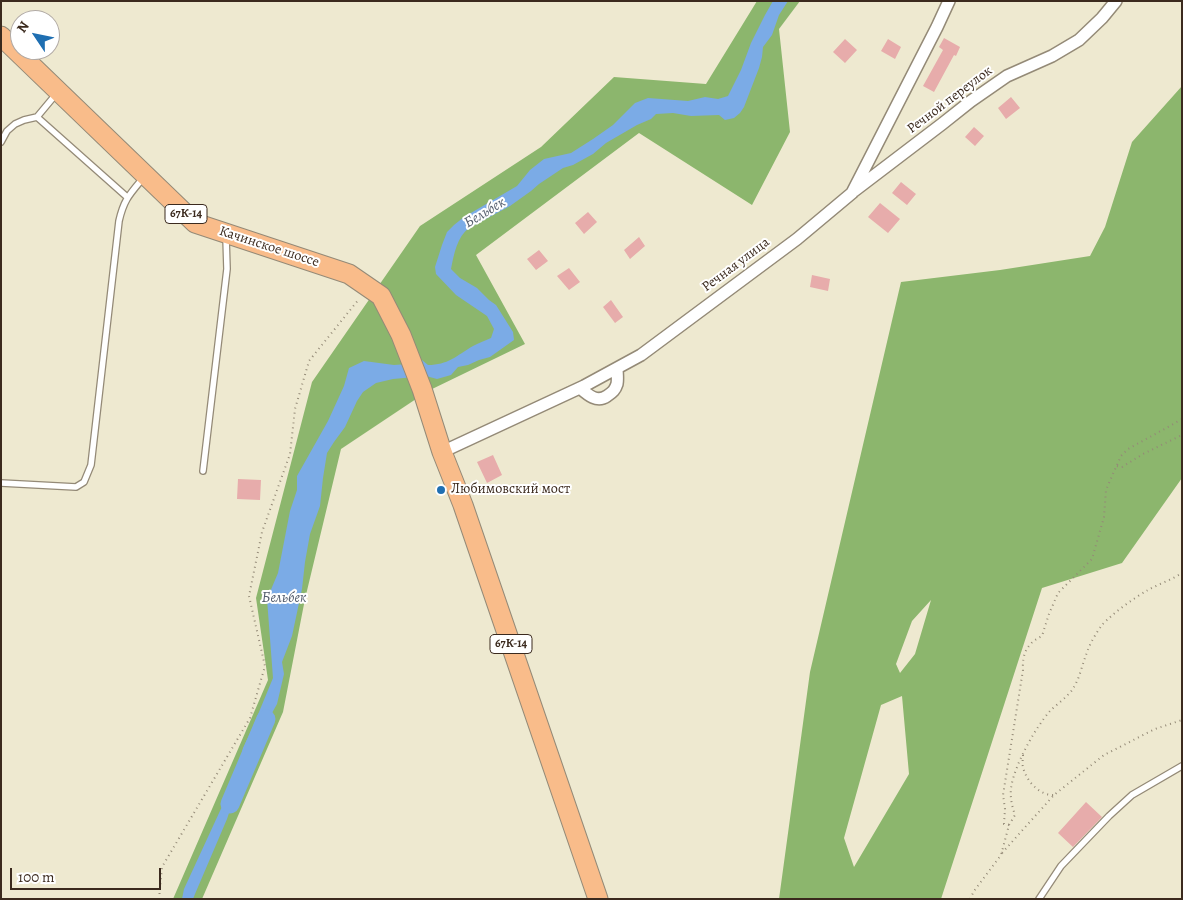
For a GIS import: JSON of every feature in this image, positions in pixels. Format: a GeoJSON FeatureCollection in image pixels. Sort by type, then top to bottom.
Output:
{"type":"FeatureCollection","features":[{"type":"Feature","properties":{"kind":"main road","name":"Качинское шоссе"},"geometry":{"type":"LineString","coordinates":[[1,36],[195,223],[349,274],[381,296],[401,335],[422,389],[442,452]]}},
{"type":"Feature","properties":{"kind":"main road","name":"67К-14"},"geometry":{"type":"LineString","coordinates":[[442,452],[463,505],[598,899]]}},
{"type":"Feature","properties":{"kind":"street","name":"Речная улица"},"geometry":{"type":"LineString","coordinates":[[442,452],[580,388],[640,355],[758,268],[852,193],[949,1]]}},
{"type":"Feature","properties":{"kind":"street","name":"Речной переулок"},"geometry":{"type":"LineString","coordinates":[[852,193],[971,101],[1007,76],[1052,56],[1079,40],[1102,18],[1116,1]]}},
{"type":"Feature","properties":{"kind":"street"},"geometry":{"type":"LineString","coordinates":[[580,388],[588,395],[603,399],[614,392],[617,382],[617,368]]}},
{"type":"Feature","properties":{"kind":"lane"},"geometry":{"type":"LineString","coordinates":[[1,142],[6,131],[15,124],[37,117],[58,91]]}},
{"type":"Feature","properties":{"kind":"lane"},"geometry":{"type":"LineString","coordinates":[[37,117],[127,198]]}},
{"type":"Feature","properties":{"kind":"lane"},"geometry":{"type":"LineString","coordinates":[[1,483],[76,487],[84,482],[91,465],[119,221],[127,198],[146,175]]}},
{"type":"Feature","properties":{"kind":"lane"},"geometry":{"type":"LineString","coordinates":[[203,471],[226,269],[226,233]]}},
{"type":"Feature","properties":{"kind":"lane"},"geometry":{"type":"LineString","coordinates":[[1039,899],[1062,866],[1109,816],[1132,795],[1182,766]]}},
{"type":"Feature","properties":{"kind":"path"},"geometry":{"type":"LineString","coordinates":[[160,899],[162,867],[253,710],[265,666],[250,596],[262,532],[290,454],[295,409],[309,361],[368,287]]}},
{"type":"Feature","properties":{"kind":"path"},"geometry":{"type":"LineString","coordinates":[[1010,825],[1004,824],[1005,809],[1003,795],[1023,670],[1022,660],[1026,649],[1033,640],[1042,636],[1058,593],[1092,559],[1104,517],[1106,490],[1122,456],[1128,449],[1182,418]]}},
{"type":"Feature","properties":{"kind":"path"},"geometry":{"type":"LineString","coordinates":[[1117,466],[1122,467],[1143,454],[1182,435]]}},
{"type":"Feature","properties":{"kind":"path"},"geometry":{"type":"LineString","coordinates":[[1001,855],[1015,814],[1011,789],[1015,772],[1023,753],[1050,711],[1074,687],[1087,652],[1102,625],[1115,613],[1148,590],[1172,580],[1182,573]]}},
{"type":"Feature","properties":{"kind":"path"},"geometry":{"type":"LineString","coordinates":[[970,899],[978,884],[1001,855],[1054,795],[1104,755],[1155,730],[1182,720]]}},
{"type":"Feature","properties":{"kind":"path"},"geometry":{"type":"LineString","coordinates":[[1023,753],[1022,765],[1025,775],[1032,784],[1046,795],[1054,795]]}},
{"type":"Feature","properties":{"kind":"green space"},"geometry":{"type":"Polygon","coordinates":[[[757,1],[800,1],[779,29],[790,132],[752,205],[639,133],[476,255],[525,344],[428,391],[341,449],[305,599],[283,712],[202,899],[173,899],[268,680],[256,598],[312,382],[420,226],[541,147],[614,77],[706,84],[757,1]]]}},
{"type":"Feature","properties":{"kind":"green space"},"geometry":{"type":"Polygon","coordinates":[[[1182,86],[1182,478],[1122,563],[1042,588],[941,899],[779,899],[810,672],[901,282],[1000,270],[1090,256],[1105,227],[1132,142],[1182,86]],[[931,600],[912,621],[896,664],[900,673],[915,654],[931,600]],[[902,696],[881,705],[844,838],[854,867],[909,774],[902,696]]]}},
{"type":"Feature","properties":{"kind":"water","name":"Бельбек"},"geometry":{"type":"Polygon","coordinates":[[[773,1],[788,1],[779,15],[772,35],[763,47],[759,68],[744,107],[734,118],[725,120],[719,115],[656,114],[651,119],[606,143],[593,154],[573,165],[563,168],[510,206],[469,228],[462,236],[453,258],[451,269],[496,305],[513,332],[514,340],[490,357],[458,367],[451,375],[437,379],[426,376],[393,379],[376,383],[363,392],[357,401],[345,427],[327,453],[320,506],[310,534],[302,589],[292,636],[282,662],[284,674],[277,704],[258,738],[238,786],[227,819],[193,899],[182,899],[184,889],[237,774],[243,748],[273,678],[267,599],[278,573],[290,511],[297,490],[297,476],[328,421],[344,386],[349,368],[364,361],[394,365],[422,360],[428,365],[435,365],[452,359],[491,338],[494,329],[487,316],[456,295],[436,274],[435,267],[447,232],[464,217],[517,186],[530,170],[544,159],[571,153],[593,139],[613,125],[635,103],[648,98],[688,101],[705,97],[718,99],[728,96],[741,70],[751,43],[773,1]]]}},
{"type":"Feature","properties":{"kind":"building"},"geometry":{"type":"Polygon","coordinates":[[[944,38],[960,47],[934,92],[923,86],[943,50],[939,47],[944,38]]]}},
{"type":"Feature","properties":{"kind":"building"},"geometry":{"type":"Polygon","coordinates":[[[845,39],[857,50],[845,63],[833,52],[845,39]]]}},
{"type":"Feature","properties":{"kind":"building"},"geometry":{"type":"Polygon","coordinates":[[[888,39],[901,47],[895,59],[881,51],[888,39]]]}},
{"type":"Feature","properties":{"kind":"building"},"geometry":{"type":"Polygon","coordinates":[[[1011,97],[1020,108],[1006,119],[998,108],[1011,97]]]}},
{"type":"Feature","properties":{"kind":"building"},"geometry":{"type":"Polygon","coordinates":[[[974,127],[984,136],[975,146],[965,137],[974,127]]]}},
{"type":"Feature","properties":{"kind":"building"},"geometry":{"type":"Polygon","coordinates":[[[901,182],[916,194],[907,205],[892,193],[901,182]]]}},
{"type":"Feature","properties":{"kind":"building"},"geometry":{"type":"Polygon","coordinates":[[[880,203],[900,219],[888,233],[868,217],[880,203]]]}},
{"type":"Feature","properties":{"kind":"building"},"geometry":{"type":"Polygon","coordinates":[[[588,212],[597,222],[584,234],[575,223],[588,212]]]}},
{"type":"Feature","properties":{"kind":"building"},"geometry":{"type":"Polygon","coordinates":[[[639,237],[645,246],[630,259],[624,250],[639,237]]]}},
{"type":"Feature","properties":{"kind":"building"},"geometry":{"type":"Polygon","coordinates":[[[539,250],[548,261],[536,270],[527,259],[539,250]]]}},
{"type":"Feature","properties":{"kind":"building"},"geometry":{"type":"Polygon","coordinates":[[[569,268],[580,282],[569,290],[557,276],[569,268]]]}},
{"type":"Feature","properties":{"kind":"building"},"geometry":{"type":"Polygon","coordinates":[[[812,275],[830,279],[828,291],[810,287],[812,275]]]}},
{"type":"Feature","properties":{"kind":"building"},"geometry":{"type":"Polygon","coordinates":[[[611,300],[623,317],[615,323],[603,307],[611,300]]]}},
{"type":"Feature","properties":{"kind":"building"},"geometry":{"type":"Polygon","coordinates":[[[493,455],[502,475],[487,483],[477,462],[493,455]]]}},
{"type":"Feature","properties":{"kind":"building"},"geometry":{"type":"Polygon","coordinates":[[[238,479],[261,480],[260,500],[237,499],[238,479]]]}},
{"type":"Feature","properties":{"kind":"building"},"geometry":{"type":"Polygon","coordinates":[[[1086,802],[1102,817],[1073,847],[1058,833],[1086,802]]]}},
{"type":"Feature","properties":{"kind":"waterway","name":"Бельбек"},"geometry":{"type":"LineString","coordinates":[[230,804],[266,719]]}},
{"type":"Feature","properties":{"kind":"place","name":"Любимовский мост"},"geometry":{"type":"Point","coordinates":[441,490]}}]}
